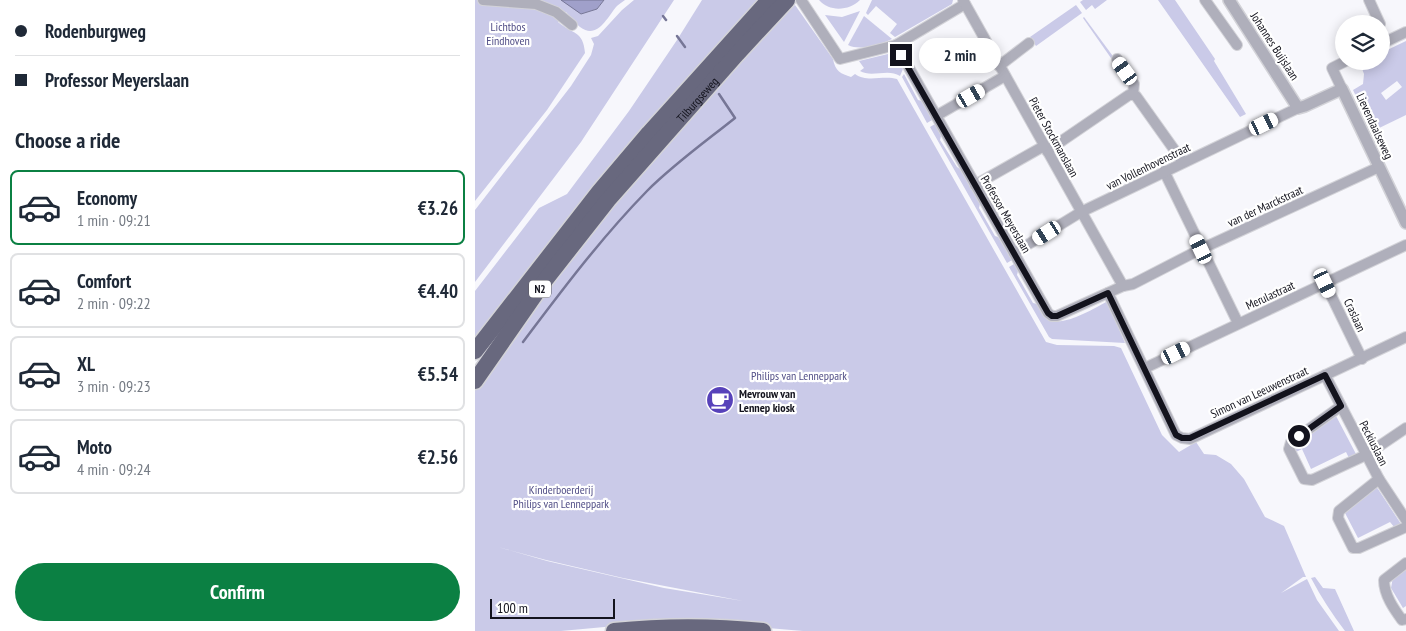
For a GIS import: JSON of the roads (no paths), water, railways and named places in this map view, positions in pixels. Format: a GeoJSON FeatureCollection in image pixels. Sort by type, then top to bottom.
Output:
{"type":"FeatureCollection","features":[{"type":"Feature","properties":{"kind":"highway","name":"Tilburgseweg"},"geometry":{"type":"LineString","coordinates":[[604,196],[779,2]]}},
{"type":"Feature","properties":{"kind":"highway","name":"N2"},"geometry":{"type":"LineString","coordinates":[[475,351],[604,196]]}},
{"type":"Feature","properties":{"kind":"highway","name":"N2"},"geometry":{"type":"LineString","coordinates":[[475,381],[604,196]]}},
{"type":"Feature","properties":{"kind":"highway"},"geometry":{"type":"LineString","coordinates":[[614,631],[733,628],[763,631]]}},
{"type":"Feature","properties":{"kind":"street"},"geometry":{"type":"LineString","coordinates":[[483,0],[536,4],[556,12],[572,25]]}},
{"type":"Feature","properties":{"kind":"street"},"geometry":{"type":"LineString","coordinates":[[801,0],[840,59],[896,45],[964,2]]}},
{"type":"Feature","properties":{"kind":"street"},"geometry":{"type":"LineString","coordinates":[[1205,0],[1237,45]]}},
{"type":"Feature","properties":{"kind":"street","name":"Johannes Buijslaan"},"geometry":{"type":"LineString","coordinates":[[1229,0],[1298,108]]}},
{"type":"Feature","properties":{"kind":"street"},"geometry":{"type":"LineString","coordinates":[[1369,0],[1376,15]]}},
{"type":"Feature","properties":{"kind":"street","name":"Pieter Stockmanslaan"},"geometry":{"type":"LineString","coordinates":[[964,2],[1123,286]]}},
{"type":"Feature","properties":{"kind":"street"},"geometry":{"type":"LineString","coordinates":[[1390,40],[1406,32]]}},
{"type":"Feature","properties":{"kind":"street"},"geometry":{"type":"LineString","coordinates":[[999,66],[1029,44]]}},
{"type":"Feature","properties":{"kind":"street","name":"Professor Meyerslaan"},"geometry":{"type":"LineString","coordinates":[[896,45],[1048,313],[1052,316],[1057,316],[1108,293]]}},
{"type":"Feature","properties":{"kind":"street"},"geometry":{"type":"LineString","coordinates":[[1117,59],[1135,84],[1133,95]]}},
{"type":"Feature","properties":{"kind":"street","name":"Lievendaalseweg"},"geometry":{"type":"LineString","coordinates":[[1335,67],[1333,68],[1342,89],[1406,223]]}},
{"type":"Feature","properties":{"kind":"street"},"geometry":{"type":"LineString","coordinates":[[936,116],[1005,76]]}},
{"type":"Feature","properties":{"kind":"street"},"geometry":{"type":"LineString","coordinates":[[1298,108],[1342,89]]}},
{"type":"Feature","properties":{"kind":"street"},"geometry":{"type":"LineString","coordinates":[[975,185],[1046,149],[1129,95],[1136,96],[1183,162]]}},
{"type":"Feature","properties":{"kind":"street","name":"van Vollenhovenstraat"},"geometry":{"type":"LineString","coordinates":[[1014,253],[1081,212],[1298,108]]}},
{"type":"Feature","properties":{"kind":"street","name":"van der Marckstraat"},"geometry":{"type":"LineString","coordinates":[[1108,293],[1123,286],[1133,284],[1201,249],[1379,167]]}},
{"type":"Feature","properties":{"kind":"street"},"geometry":{"type":"LineString","coordinates":[[1164,171],[1238,324]]}},
{"type":"Feature","properties":{"kind":"street","name":"Merulastraat"},"geometry":{"type":"LineString","coordinates":[[1145,368],[1406,245]]}},
{"type":"Feature","properties":{"kind":"street","name":"Craslaan"},"geometry":{"type":"LineString","coordinates":[[1325,283],[1362,359]]}},
{"type":"Feature","properties":{"kind":"street"},"geometry":{"type":"LineString","coordinates":[[1108,293],[1145,368]]}},
{"type":"Feature","properties":{"kind":"street","name":"Simon van Leeuwenstraat"},"geometry":{"type":"LineString","coordinates":[[1145,368],[1176,435],[1182,438],[1190,438],[1406,338]]}},
{"type":"Feature","properties":{"kind":"street","name":"Peckiuslaan"},"geometry":{"type":"LineString","coordinates":[[1325,375],[1379,479],[1406,520]]}},
{"type":"Feature","properties":{"kind":"street"},"geometry":{"type":"LineString","coordinates":[[1341,406],[1291,442],[1289,449],[1305,479],[1312,480],[1366,455],[1406,428]]}},
{"type":"Feature","properties":{"kind":"street"},"geometry":{"type":"LineString","coordinates":[[1379,479],[1339,511],[1338,518],[1353,548],[1359,548],[1406,527]]}},
{"type":"Feature","properties":{"kind":"street"},"geometry":{"type":"LineString","coordinates":[[1406,563],[1384,580],[1384,588],[1402,620],[1406,619]]}},
{"type":"Feature","properties":{"kind":"waterway"},"geometry":{"type":"LineString","coordinates":[[663,16],[666,20]]}},
{"type":"Feature","properties":{"kind":"waterway"},"geometry":{"type":"LineString","coordinates":[[677,36],[685,47]]}},
{"type":"Feature","properties":{"kind":"waterway"},"geometry":{"type":"LineString","coordinates":[[523,342],[583,264],[647,191],[690,153],[735,118],[719,94]]}},
{"type":"Feature","properties":{"kind":"place","name":"Mevrouw van Lennep kiosk"},"geometry":{"type":"Point","coordinates":[720,400]}},
{"type":"Feature","properties":{"kind":"park label","name":"Lichtbos Eindhoven"},"geometry":{"type":"Point","coordinates":[508,33]}},
{"type":"Feature","properties":{"kind":"park label","name":"Philips van Lenneppark"},"geometry":{"type":"Point","coordinates":[799,375]}},
{"type":"Feature","properties":{"kind":"park label","name":"Kinderboerderij Philips van Lenneppark"},"geometry":{"type":"Point","coordinates":[561,496]}}]}
